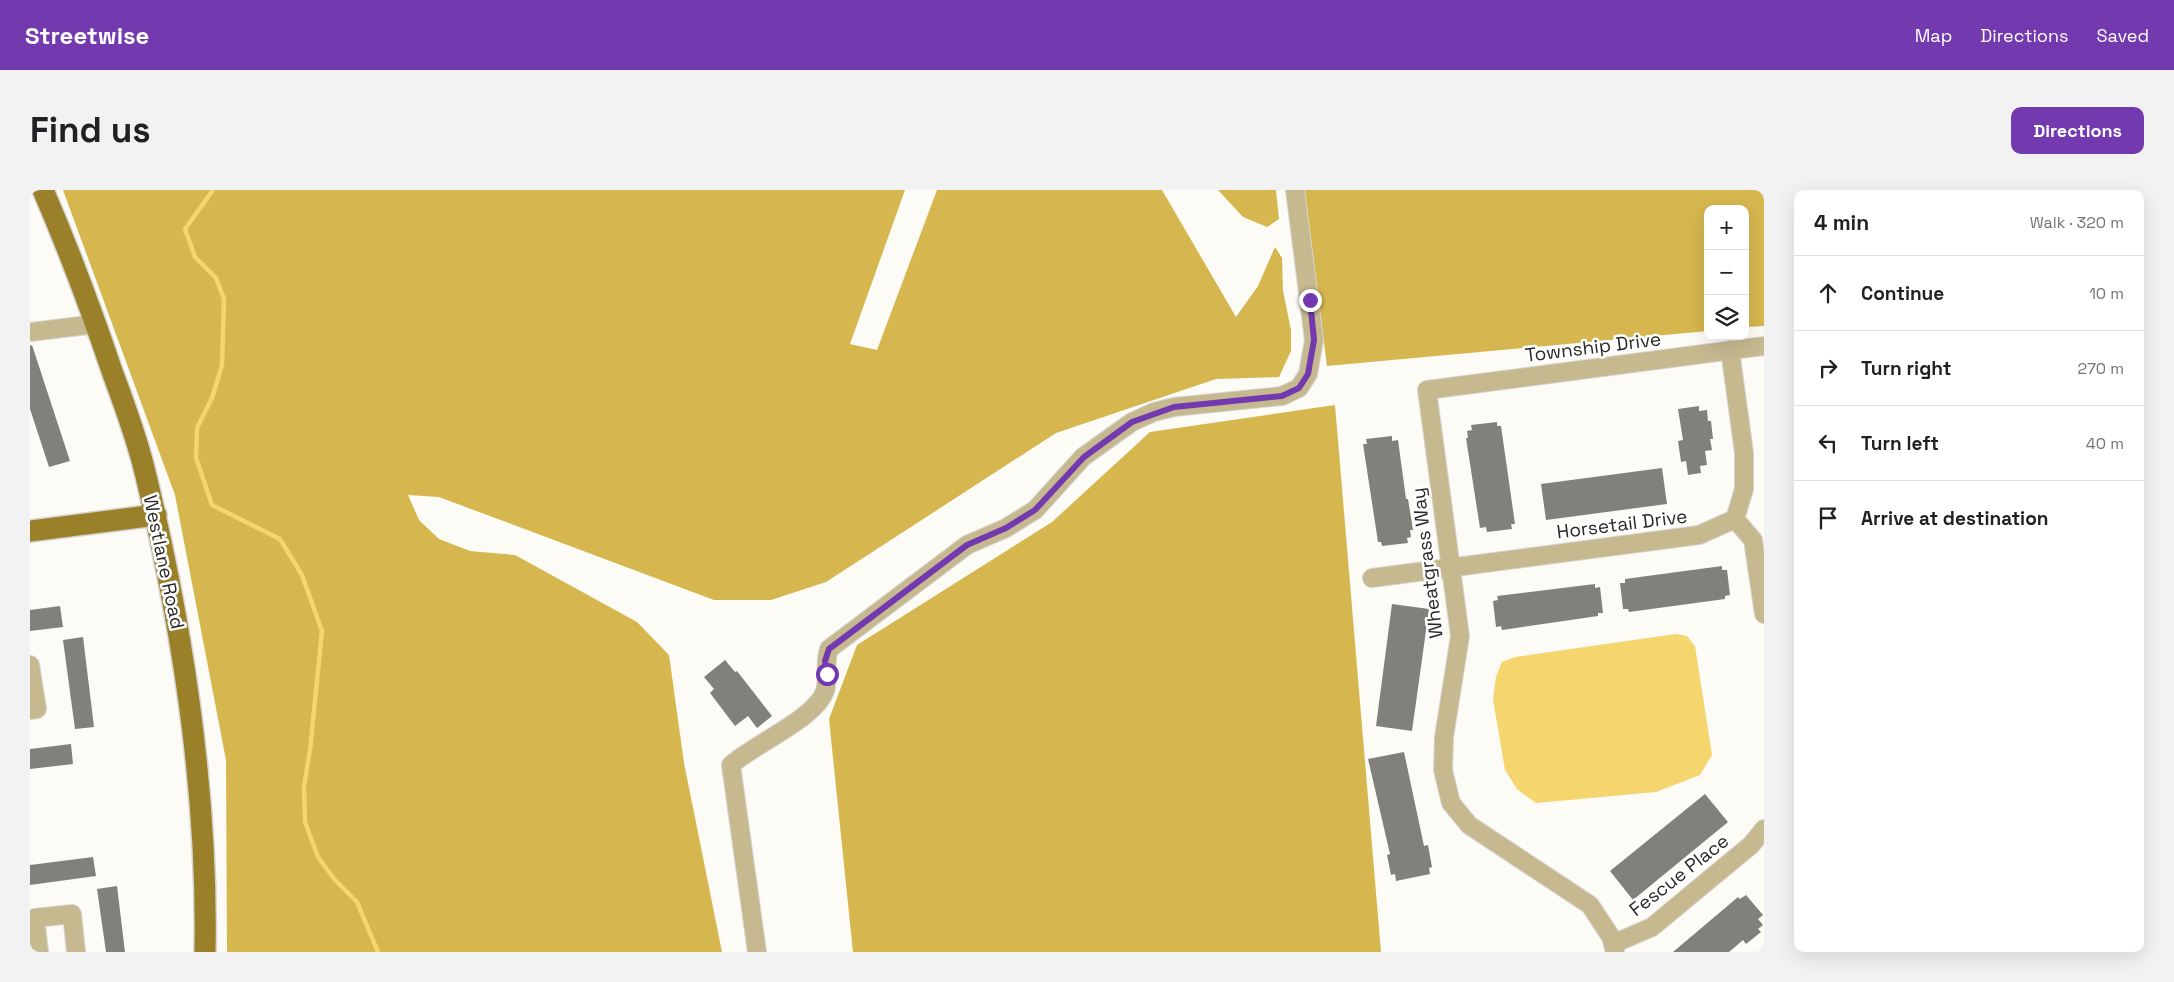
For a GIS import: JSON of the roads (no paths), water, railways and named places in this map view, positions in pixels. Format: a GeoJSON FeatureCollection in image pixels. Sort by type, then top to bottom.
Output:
{"type":"FeatureCollection","features":[{"type":"Feature","properties":{"kind":"main road","name":"Westlane Road"},"geometry":{"type":"LineString","coordinates":[[43,190],[96,324],[145,471],[172,590],[190,705],[204,858],[205,952]]}},
{"type":"Feature","properties":{"kind":"main road"},"geometry":{"type":"LineString","coordinates":[[30,531],[156,515]]}},
{"type":"Feature","properties":{"kind":"street"},"geometry":{"type":"LineString","coordinates":[[757,952],[731,765],[742,755],[801,719],[816,705],[824,692],[827,674],[825,661],[829,649],[967,545],[1006,528],[1035,510],[1084,457],[1132,422],[1174,407],[1282,396],[1299,388],[1308,374],[1314,340],[1295,190]]}},
{"type":"Feature","properties":{"kind":"street"},"geometry":{"type":"LineString","coordinates":[[30,332],[96,324]]}},
{"type":"Feature","properties":{"kind":"street","name":"Township Drive"},"geometry":{"type":"LineString","coordinates":[[1427,390],[1764,346]]}},
{"type":"Feature","properties":{"kind":"street"},"geometry":{"type":"LineString","coordinates":[[1730,350],[1744,453],[1744,489],[1735,519],[1753,540],[1764,614]]}},
{"type":"Feature","properties":{"kind":"street","name":"Wheatgrass Way"},"geometry":{"type":"LineString","coordinates":[[1427,390],[1449,568],[1460,636],[1444,737],[1443,770],[1451,803],[1469,825],[1590,905],[1611,937],[1614,948]]}},
{"type":"Feature","properties":{"kind":"street","name":"Horsetail Drive"},"geometry":{"type":"LineString","coordinates":[[1372,578],[1699,535],[1735,519]]}},
{"type":"Feature","properties":{"kind":"street"},"geometry":{"type":"LineString","coordinates":[[30,665],[36,708],[30,710]]}},
{"type":"Feature","properties":{"kind":"street","name":"Fescue Place"},"geometry":{"type":"LineString","coordinates":[[1614,948],[1652,927],[1752,845],[1764,830]]}},
{"type":"Feature","properties":{"kind":"street"},"geometry":{"type":"LineString","coordinates":[[39,952],[35,918],[72,914],[76,952]]}},
{"type":"Feature","properties":{"kind":"waterway"},"geometry":{"type":"LineString","coordinates":[[213,190],[185,229],[195,257],[216,278],[224,299],[222,365],[212,398],[197,428],[196,458],[212,505],[280,539],[302,575],[322,631],[310,750],[304,786],[305,822],[318,857],[334,879],[357,902],[378,952]]}}]}
